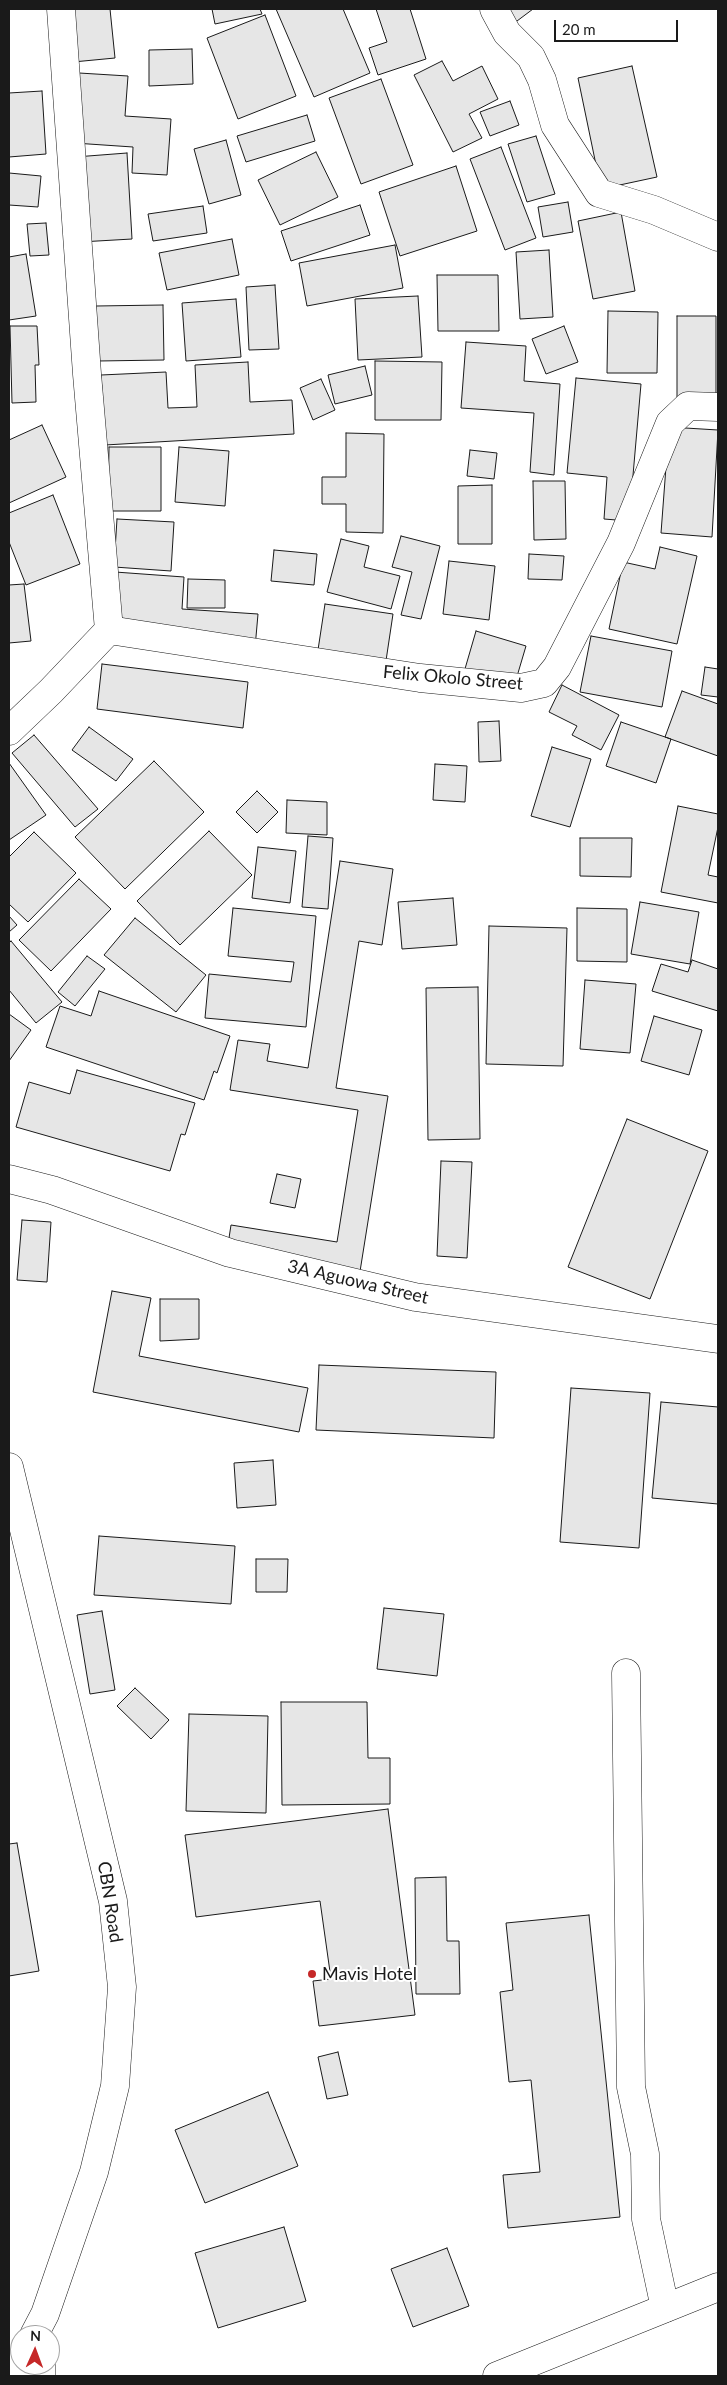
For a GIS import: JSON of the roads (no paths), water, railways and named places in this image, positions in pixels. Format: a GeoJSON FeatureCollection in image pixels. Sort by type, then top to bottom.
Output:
{"type":"FeatureCollection","features":[{"type":"Feature","properties":{"kind":"main road"},"geometry":{"type":"LineString","coordinates":[[9,730],[52,691],[109,630],[86,374],[61,9]]}},
{"type":"Feature","properties":{"kind":"main road"},"geometry":{"type":"LineString","coordinates":[[494,9],[507,33],[531,56],[542,80],[555,124],[599,193],[654,210],[718,237]]}},
{"type":"Feature","properties":{"kind":"main road","name":"Felix Okolo Street"},"geometry":{"type":"LineString","coordinates":[[109,630],[420,678],[521,688],[544,683],[557,667],[621,543],[670,423],[688,406],[718,407]]}},
{"type":"Feature","properties":{"kind":"main road","name":"3A Aguowa Street"},"geometry":{"type":"LineString","coordinates":[[9,1179],[52,1190],[230,1253],[415,1297],[718,1339]]}},
{"type":"Feature","properties":{"kind":"main road","name":"CBN Road"},"geometry":{"type":"LineString","coordinates":[[9,1467],[113,1901],[122,1987],[115,2086],[94,2172],[42,2325]]}},
{"type":"Feature","properties":{"kind":"main road"},"geometry":{"type":"LineString","coordinates":[[626,1673],[631,2087],[645,2154],[646,2219],[664,2308]]}},
{"type":"Feature","properties":{"kind":"main road"},"geometry":{"type":"LineString","coordinates":[[496,2376],[718,2287]]}},
{"type":"Feature","properties":{"kind":"place","name":"Mavis Hotel"},"geometry":{"type":"Point","coordinates":[312,1974]}}]}
